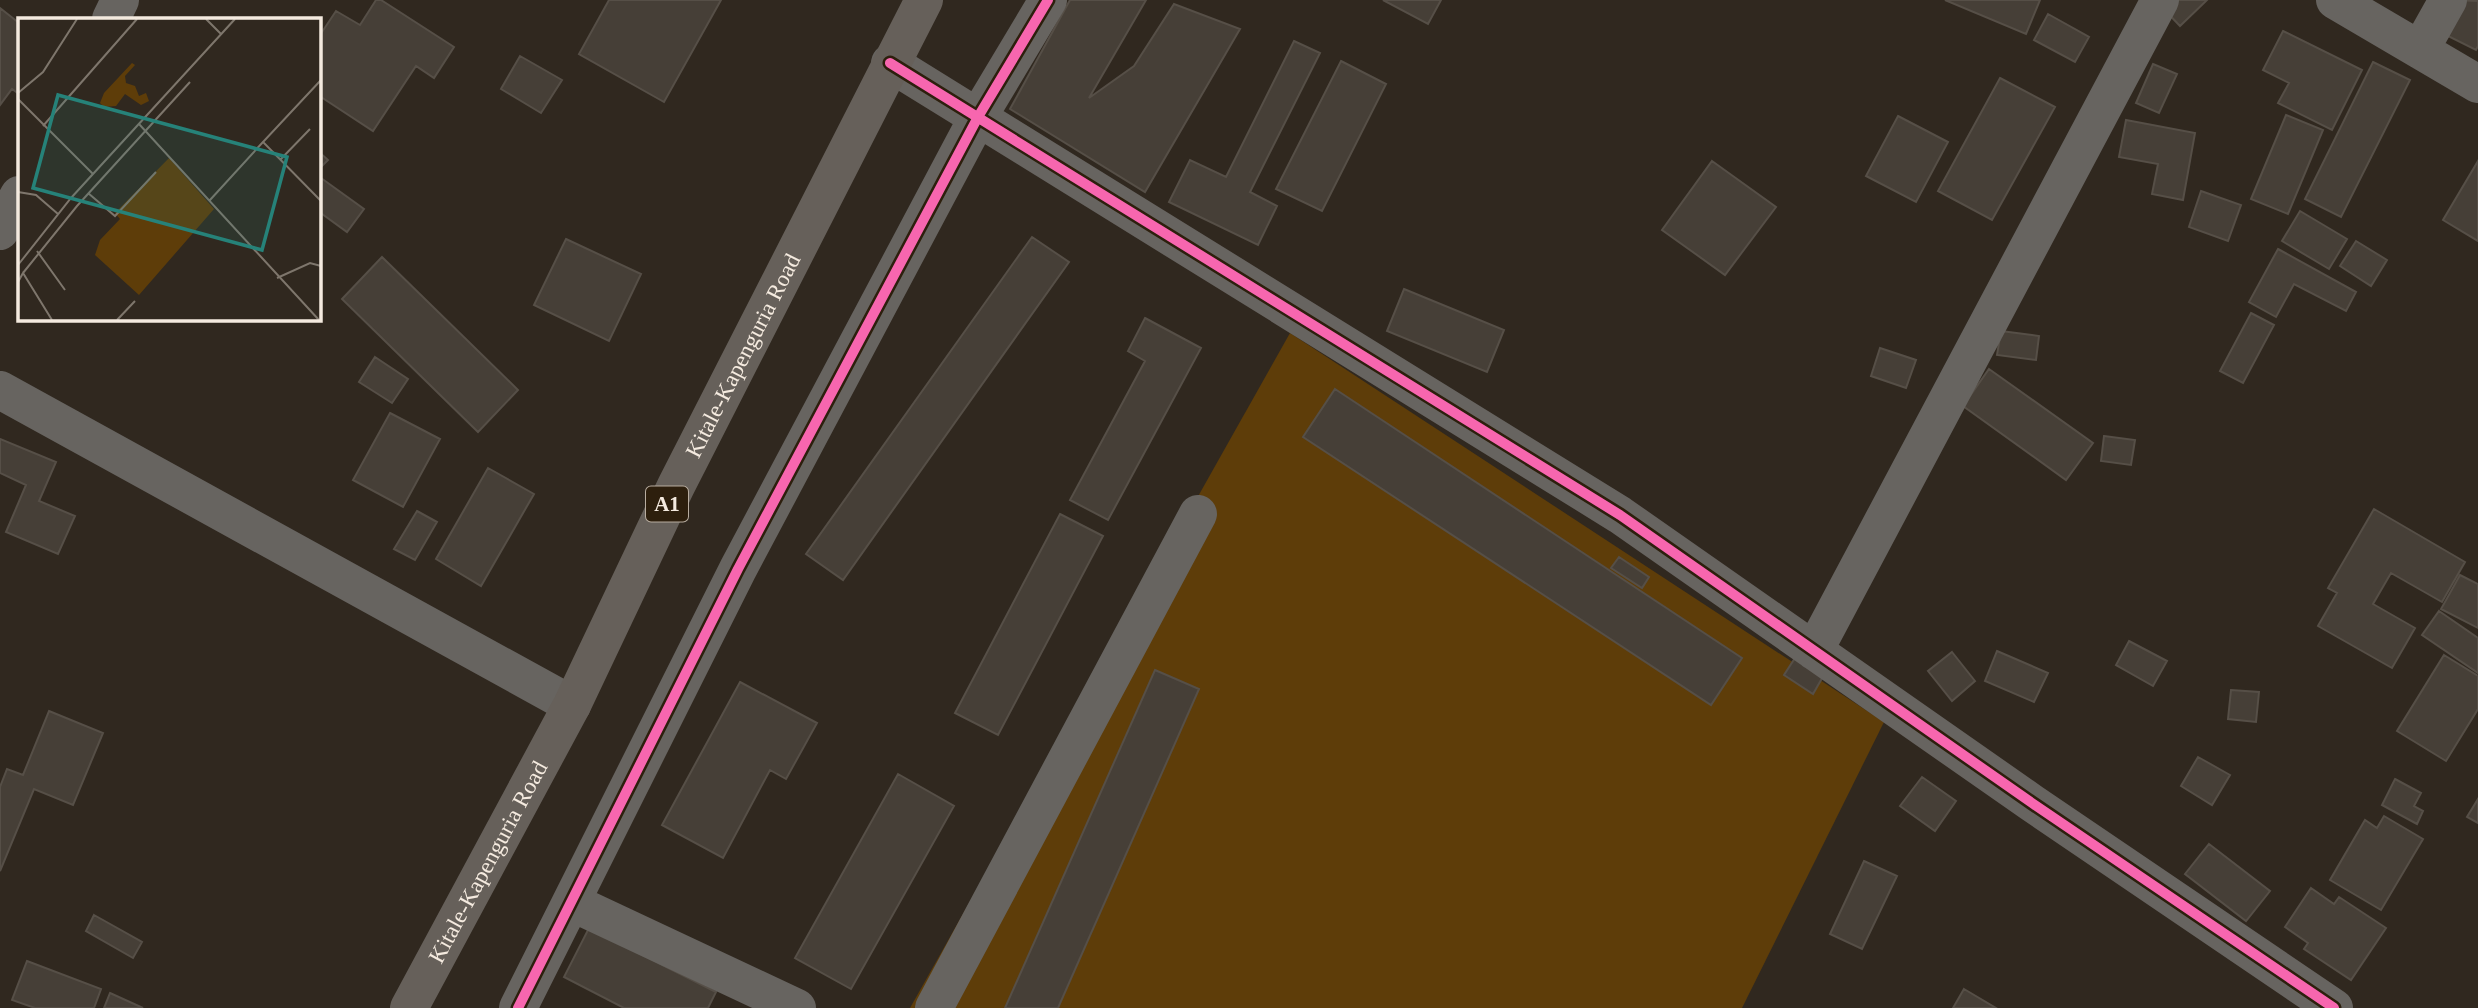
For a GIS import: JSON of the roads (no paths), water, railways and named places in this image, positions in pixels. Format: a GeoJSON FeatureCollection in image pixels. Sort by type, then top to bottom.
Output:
{"type":"FeatureCollection","features":[{"type":"Feature","properties":{"kind":"highway","name":"Kitale-Kapenguria Road"},"geometry":{"type":"LineString","coordinates":[[409,1008],[572,705],[676,486],[924,0]]}},
{"type":"Feature","properties":{"kind":"street"},"geometry":{"type":"LineString","coordinates":[[111,18],[120,0]]}},
{"type":"Feature","properties":{"kind":"street"},"geometry":{"type":"LineString","coordinates":[[518,1008],[738,569],[978,117],[1048,0]]}},
{"type":"Feature","properties":{"kind":"street"},"geometry":{"type":"LineString","coordinates":[[1814,651],[2160,0]]}},
{"type":"Feature","properties":{"kind":"street"},"geometry":{"type":"LineString","coordinates":[[2335,0],[2478,84]]}},
{"type":"Feature","properties":{"kind":"street"},"geometry":{"type":"LineString","coordinates":[[2420,50],[2448,0]]}},
{"type":"Feature","properties":{"kind":"street"},"geometry":{"type":"LineString","coordinates":[[890,63],[1620,515],[2032,803],[2334,1008]]}},
{"type":"Feature","properties":{"kind":"street"},"geometry":{"type":"LineString","coordinates":[[0,230],[18,197]]}},
{"type":"Feature","properties":{"kind":"street"},"geometry":{"type":"LineString","coordinates":[[0,390],[572,705]]}},
{"type":"Feature","properties":{"kind":"street"},"geometry":{"type":"LineString","coordinates":[[934,1008],[1198,514]]}},
{"type":"Feature","properties":{"kind":"street"},"geometry":{"type":"LineString","coordinates":[[571,902],[797,1008]]}}]}
